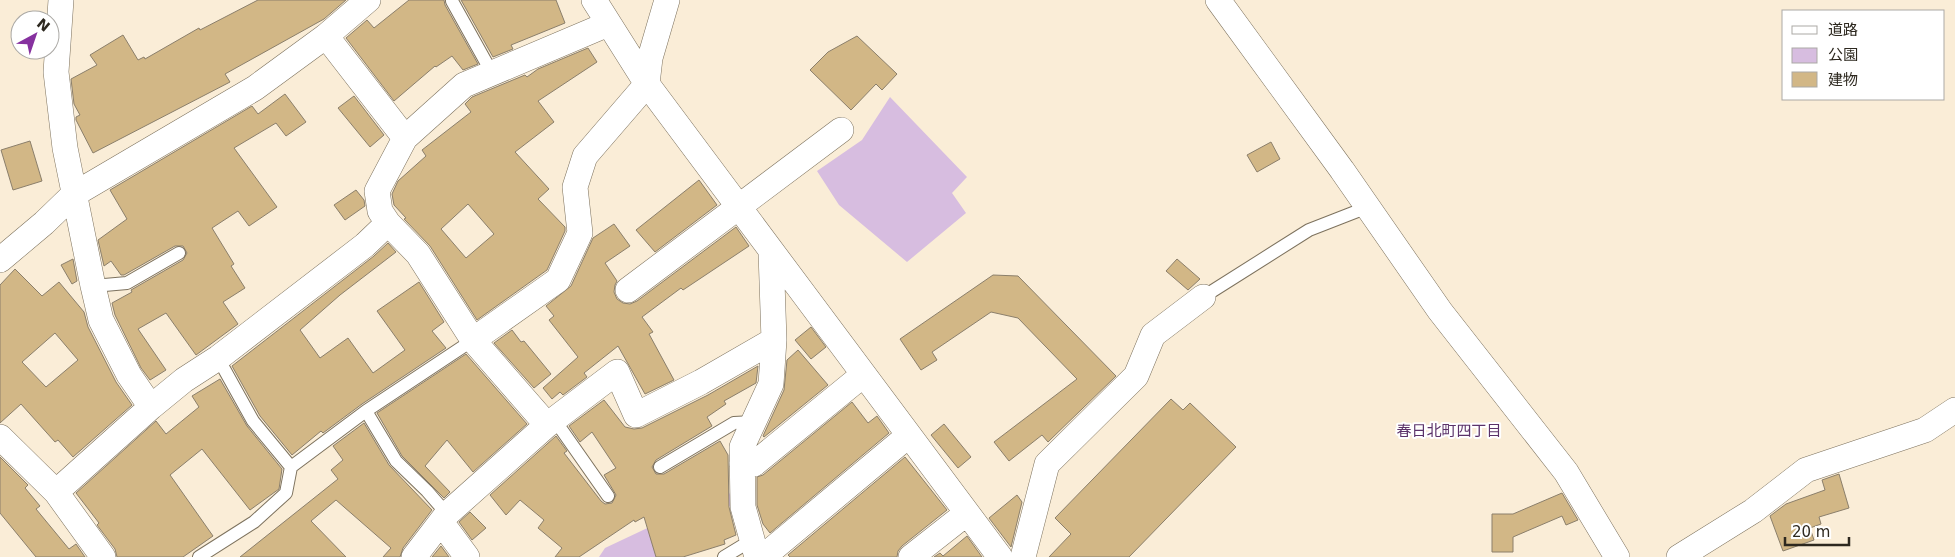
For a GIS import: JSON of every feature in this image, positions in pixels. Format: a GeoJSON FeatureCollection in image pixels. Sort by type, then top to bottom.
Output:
{"type":"FeatureCollection","features":[{"type":"Feature","properties":{"kind":"street"},"geometry":{"type":"LineString","coordinates":[[61,0],[56,72],[73,195],[101,320],[129,375],[151,407]]}},
{"type":"Feature","properties":{"kind":"street"},"geometry":{"type":"LineString","coordinates":[[0,260],[44,223],[73,195],[255,88],[326,36],[368,0]]}},
{"type":"Feature","properties":{"kind":"street"},"geometry":{"type":"LineString","coordinates":[[594,0],[647,84],[1000,557]]}},
{"type":"Feature","properties":{"kind":"street"},"geometry":{"type":"LineString","coordinates":[[473,340],[558,280],[580,233],[575,187],[585,156],[647,84],[650,58],[667,0]]}},
{"type":"Feature","properties":{"kind":"street"},"geometry":{"type":"LineString","coordinates":[[1218,0],[1368,207],[1440,311],[1566,472],[1617,557]]}},
{"type":"Feature","properties":{"kind":"street"},"geometry":{"type":"LineString","coordinates":[[551,422],[473,340],[418,254],[388,224],[380,210],[377,191],[405,138],[464,85],[608,24]]}},
{"type":"Feature","properties":{"kind":"street"},"geometry":{"type":"LineString","coordinates":[[326,36],[405,138]]}},
{"type":"Feature","properties":{"kind":"street"},"geometry":{"type":"LineString","coordinates":[[628,290],[841,130]]}},
{"type":"Feature","properties":{"kind":"street"},"geometry":{"type":"LineString","coordinates":[[56,492],[184,380],[218,358],[365,245],[388,224]]}},
{"type":"Feature","properties":{"kind":"street"},"geometry":{"type":"LineString","coordinates":[[771,252],[774,340],[771,384],[742,447],[743,507],[757,551],[909,435]]}},
{"type":"Feature","properties":{"kind":"street"},"geometry":{"type":"LineString","coordinates":[[1024,557],[1047,464],[1136,376],[1153,335],[1203,297]]}},
{"type":"Feature","properties":{"kind":"street"},"geometry":{"type":"LineString","coordinates":[[414,557],[444,518],[551,422],[617,372],[636,415],[701,382],[774,340]]}},
{"type":"Feature","properties":{"kind":"street"},"geometry":{"type":"LineString","coordinates":[[742,464],[754,464],[863,375]]}},
{"type":"Feature","properties":{"kind":"street"},"geometry":{"type":"LineString","coordinates":[[1680,557],[1753,512],[1806,470],[1925,430],[1955,410]]}},
{"type":"Feature","properties":{"kind":"street"},"geometry":{"type":"LineString","coordinates":[[0,437],[56,492],[103,557]]}},
{"type":"Feature","properties":{"kind":"street"},"geometry":{"type":"LineString","coordinates":[[911,557],[967,513]]}},
{"type":"Feature","properties":{"kind":"street"},"geometry":{"type":"LineString","coordinates":[[444,518],[467,557]]}},
{"type":"Feature","properties":{"kind":"lane"},"geometry":{"type":"LineString","coordinates":[[452,1],[492,73]]}},
{"type":"Feature","properties":{"kind":"lane"},"geometry":{"type":"LineString","coordinates":[[1203,297],[1309,230],[1368,207]]}},
{"type":"Feature","properties":{"kind":"lane"},"geometry":{"type":"LineString","coordinates":[[94,286],[127,283],[179,253]]}},
{"type":"Feature","properties":{"kind":"lane"},"geometry":{"type":"LineString","coordinates":[[199,557],[254,522],[286,494],[291,468],[366,411],[473,340]]}},
{"type":"Feature","properties":{"kind":"lane"},"geometry":{"type":"LineString","coordinates":[[218,358],[253,421],[291,468]]}},
{"type":"Feature","properties":{"kind":"lane"},"geometry":{"type":"LineString","coordinates":[[366,411],[396,461],[427,491],[444,518]]}},
{"type":"Feature","properties":{"kind":"lane"},"geometry":{"type":"LineString","coordinates":[[551,422],[608,496]]}},
{"type":"Feature","properties":{"kind":"lane"},"geometry":{"type":"LineString","coordinates":[[660,467],[734,423],[753,422]]}},
{"type":"Feature","properties":{"kind":"lane"},"geometry":{"type":"LineString","coordinates":[[724,557],[757,551]]}},
{"type":"Feature","properties":{"kind":"green space"},"geometry":{"type":"Polygon","coordinates":[[[890,97],[967,177],[952,193],[966,213],[907,262],[839,205],[817,171],[862,140],[890,97]]]}},
{"type":"Feature","properties":{"kind":"green space"},"geometry":{"type":"Polygon","coordinates":[[[728,490],[734,504],[656,543],[659,557],[599,557],[605,548],[728,490]]]}},
{"type":"Feature","properties":{"kind":"building"},"geometry":{"type":"Polygon","coordinates":[[[258,0],[346,0],[324,19],[225,74],[230,82],[93,153],[76,120],[76,117],[80,115],[74,104],[71,79],[97,65],[90,55],[123,35],[138,60],[144,57],[145,59],[199,28],[200,30],[258,0]]]}},
{"type":"Feature","properties":{"kind":"building"},"geometry":{"type":"Polygon","coordinates":[[[409,0],[444,0],[478,64],[463,70],[452,56],[435,66],[394,101],[346,38],[367,20],[374,28],[409,0]]]}},
{"type":"Feature","properties":{"kind":"building"},"geometry":{"type":"Polygon","coordinates":[[[461,0],[556,0],[565,23],[511,45],[513,49],[493,57],[461,0]]]}},
{"type":"Feature","properties":{"kind":"building"},"geometry":{"type":"Polygon","coordinates":[[[857,36],[897,74],[882,90],[876,84],[851,110],[810,70],[828,52],[857,36]]]}},
{"type":"Feature","properties":{"kind":"building"},"geometry":{"type":"Polygon","coordinates":[[[588,48],[597,62],[538,101],[554,122],[515,152],[549,189],[538,199],[565,227],[565,231],[547,270],[477,320],[430,246],[404,219],[406,218],[394,205],[392,194],[398,181],[426,156],[422,150],[471,112],[465,104],[472,97],[525,75],[527,77],[538,69],[588,48]],[[468,204],[441,229],[466,258],[494,234],[468,204]]]}},
{"type":"Feature","properties":{"kind":"building"},"geometry":{"type":"Polygon","coordinates":[[[285,94],[306,122],[286,136],[276,123],[234,148],[277,207],[249,226],[238,211],[212,228],[234,264],[231,266],[245,288],[223,302],[238,324],[196,355],[166,313],[138,329],[166,370],[150,380],[141,368],[115,315],[112,303],[183,260],[187,253],[183,246],[175,246],[124,275],[121,275],[111,261],[104,266],[98,240],[127,219],[110,190],[252,106],[258,114],[285,94]]]}},
{"type":"Feature","properties":{"kind":"building"},"geometry":{"type":"Polygon","coordinates":[[[354,96],[384,135],[370,147],[338,108],[354,96]]]}},
{"type":"Feature","properties":{"kind":"building"},"geometry":{"type":"Polygon","coordinates":[[[30,141],[42,181],[13,190],[1,150],[30,141]]]}},
{"type":"Feature","properties":{"kind":"building"},"geometry":{"type":"Polygon","coordinates":[[[1271,142],[1280,159],[1257,172],[1247,155],[1271,142]]]}},
{"type":"Feature","properties":{"kind":"building"},"geometry":{"type":"Polygon","coordinates":[[[699,180],[717,205],[655,252],[636,230],[699,180]]]}},
{"type":"Feature","properties":{"kind":"building"},"geometry":{"type":"Polygon","coordinates":[[[356,190],[364,200],[365,206],[345,220],[334,205],[356,190]]]}},
{"type":"Feature","properties":{"kind":"building"},"geometry":{"type":"Polygon","coordinates":[[[614,224],[630,246],[605,263],[617,281],[614,292],[617,299],[623,303],[630,304],[637,301],[736,227],[749,246],[683,290],[681,288],[642,317],[653,332],[649,334],[674,380],[645,394],[618,346],[584,373],[587,377],[563,395],[560,392],[552,399],[543,388],[578,357],[549,320],[554,316],[546,306],[571,286],[593,238],[614,224]]]}},
{"type":"Feature","properties":{"kind":"building"},"geometry":{"type":"Polygon","coordinates":[[[388,243],[396,252],[340,295],[300,330],[320,358],[348,338],[373,373],[405,350],[377,311],[419,282],[444,322],[432,331],[446,348],[362,404],[323,433],[321,431],[292,455],[260,416],[232,366],[374,256],[388,243]]]}},
{"type":"Feature","properties":{"kind":"building"},"geometry":{"type":"Polygon","coordinates":[[[73,259],[77,281],[72,284],[61,265],[73,259]]]}},
{"type":"Feature","properties":{"kind":"building"},"geometry":{"type":"Polygon","coordinates":[[[1177,259],[1200,279],[1188,290],[1166,271],[1177,259]]]}},
{"type":"Feature","properties":{"kind":"building"},"geometry":{"type":"Polygon","coordinates":[[[15,269],[42,296],[59,282],[84,312],[88,327],[116,382],[132,405],[73,457],[58,440],[55,442],[21,404],[0,423],[0,285],[15,269]],[[55,333],[22,362],[46,387],[78,360],[55,333]]]}},
{"type":"Feature","properties":{"kind":"building"},"geometry":{"type":"Polygon","coordinates":[[[993,275],[1018,276],[1116,376],[1048,442],[1042,435],[1009,461],[994,442],[1077,379],[1018,318],[991,312],[932,352],[937,360],[921,370],[900,339],[993,275]]]}},
{"type":"Feature","properties":{"kind":"building"},"geometry":{"type":"Polygon","coordinates":[[[811,327],[826,347],[811,359],[795,340],[811,327]]]}},
{"type":"Feature","properties":{"kind":"building"},"geometry":{"type":"Polygon","coordinates":[[[512,330],[521,342],[524,341],[551,374],[534,388],[494,343],[512,330]]]}},
{"type":"Feature","properties":{"kind":"building"},"geometry":{"type":"Polygon","coordinates":[[[798,350],[828,385],[764,437],[784,390],[787,360],[798,350]]]}},
{"type":"Feature","properties":{"kind":"building"},"geometry":{"type":"Polygon","coordinates":[[[466,354],[527,424],[473,472],[447,440],[425,466],[450,492],[444,498],[402,456],[377,413],[466,354]]]}},
{"type":"Feature","properties":{"kind":"building"},"geometry":{"type":"Polygon","coordinates":[[[758,366],[756,383],[724,401],[726,404],[707,417],[712,426],[656,460],[652,467],[656,474],[664,474],[720,441],[728,455],[729,507],[736,535],[724,540],[725,544],[683,557],[656,557],[644,517],[635,522],[634,520],[579,557],[555,557],[562,548],[538,528],[544,520],[520,500],[506,515],[490,495],[556,436],[567,451],[564,453],[601,501],[605,504],[612,503],[616,495],[604,475],[616,468],[592,432],[580,442],[569,426],[604,400],[625,427],[642,428],[708,395],[758,366]]]}},
{"type":"Feature","properties":{"kind":"building"},"geometry":{"type":"Polygon","coordinates":[[[220,379],[247,426],[282,469],[279,489],[250,510],[202,449],[170,475],[213,536],[183,557],[117,557],[115,549],[97,525],[99,523],[76,493],[156,421],[166,434],[199,407],[192,396],[220,379]]]}},
{"type":"Feature","properties":{"kind":"building"},"geometry":{"type":"Polygon","coordinates":[[[1171,399],[1183,410],[1190,403],[1236,447],[1129,557],[1049,557],[1071,534],[1055,518],[1171,399]]]}},
{"type":"Feature","properties":{"kind":"building"},"geometry":{"type":"Polygon","coordinates":[[[852,402],[868,423],[877,416],[889,433],[770,533],[763,524],[757,505],[757,477],[763,475],[852,402]]]}},
{"type":"Feature","properties":{"kind":"building"},"geometry":{"type":"Polygon","coordinates":[[[364,423],[389,465],[432,510],[403,548],[400,557],[383,557],[391,548],[336,500],[311,521],[346,557],[240,557],[338,479],[331,470],[343,460],[333,446],[364,423]]]}},
{"type":"Feature","properties":{"kind":"building"},"geometry":{"type":"Polygon","coordinates":[[[944,424],[971,457],[958,468],[931,435],[944,424]]]}},
{"type":"Feature","properties":{"kind":"building"},"geometry":{"type":"Polygon","coordinates":[[[0,457],[28,485],[25,488],[40,506],[36,509],[69,549],[76,544],[85,557],[36,557],[0,513],[0,457]]]}},
{"type":"Feature","properties":{"kind":"building"},"geometry":{"type":"Polygon","coordinates":[[[905,457],[947,510],[902,546],[898,551],[897,557],[790,557],[788,555],[905,457]]]}},
{"type":"Feature","properties":{"kind":"building"},"geometry":{"type":"Polygon","coordinates":[[[1839,474],[1849,508],[1819,517],[1821,524],[1810,528],[1814,540],[1783,551],[1770,516],[1786,504],[1825,490],[1822,480],[1839,474]]]}},
{"type":"Feature","properties":{"kind":"building"},"geometry":{"type":"Polygon","coordinates":[[[1562,493],[1578,520],[1566,525],[1562,516],[1513,537],[1513,552],[1492,552],[1492,514],[1513,514],[1562,493]]]}},
{"type":"Feature","properties":{"kind":"building"},"geometry":{"type":"Polygon","coordinates":[[[1017,495],[1022,502],[1011,547],[989,518],[1017,495]]]}},
{"type":"Feature","properties":{"kind":"building"},"geometry":{"type":"Polygon","coordinates":[[[470,512],[486,528],[472,540],[459,522],[470,512]]]}},
{"type":"Feature","properties":{"kind":"building"},"geometry":{"type":"Polygon","coordinates":[[[967,536],[982,557],[934,557],[940,553],[943,556],[967,536]]]}},
{"type":"Feature","properties":{"kind":"building"},"geometry":{"type":"Polygon","coordinates":[[[441,546],[449,557],[432,557],[441,546]]]}},
{"type":"Feature","properties":{"kind":"district","name":"春日北町四丁目"},"geometry":{"type":"Point","coordinates":[1449,431]}}]}
